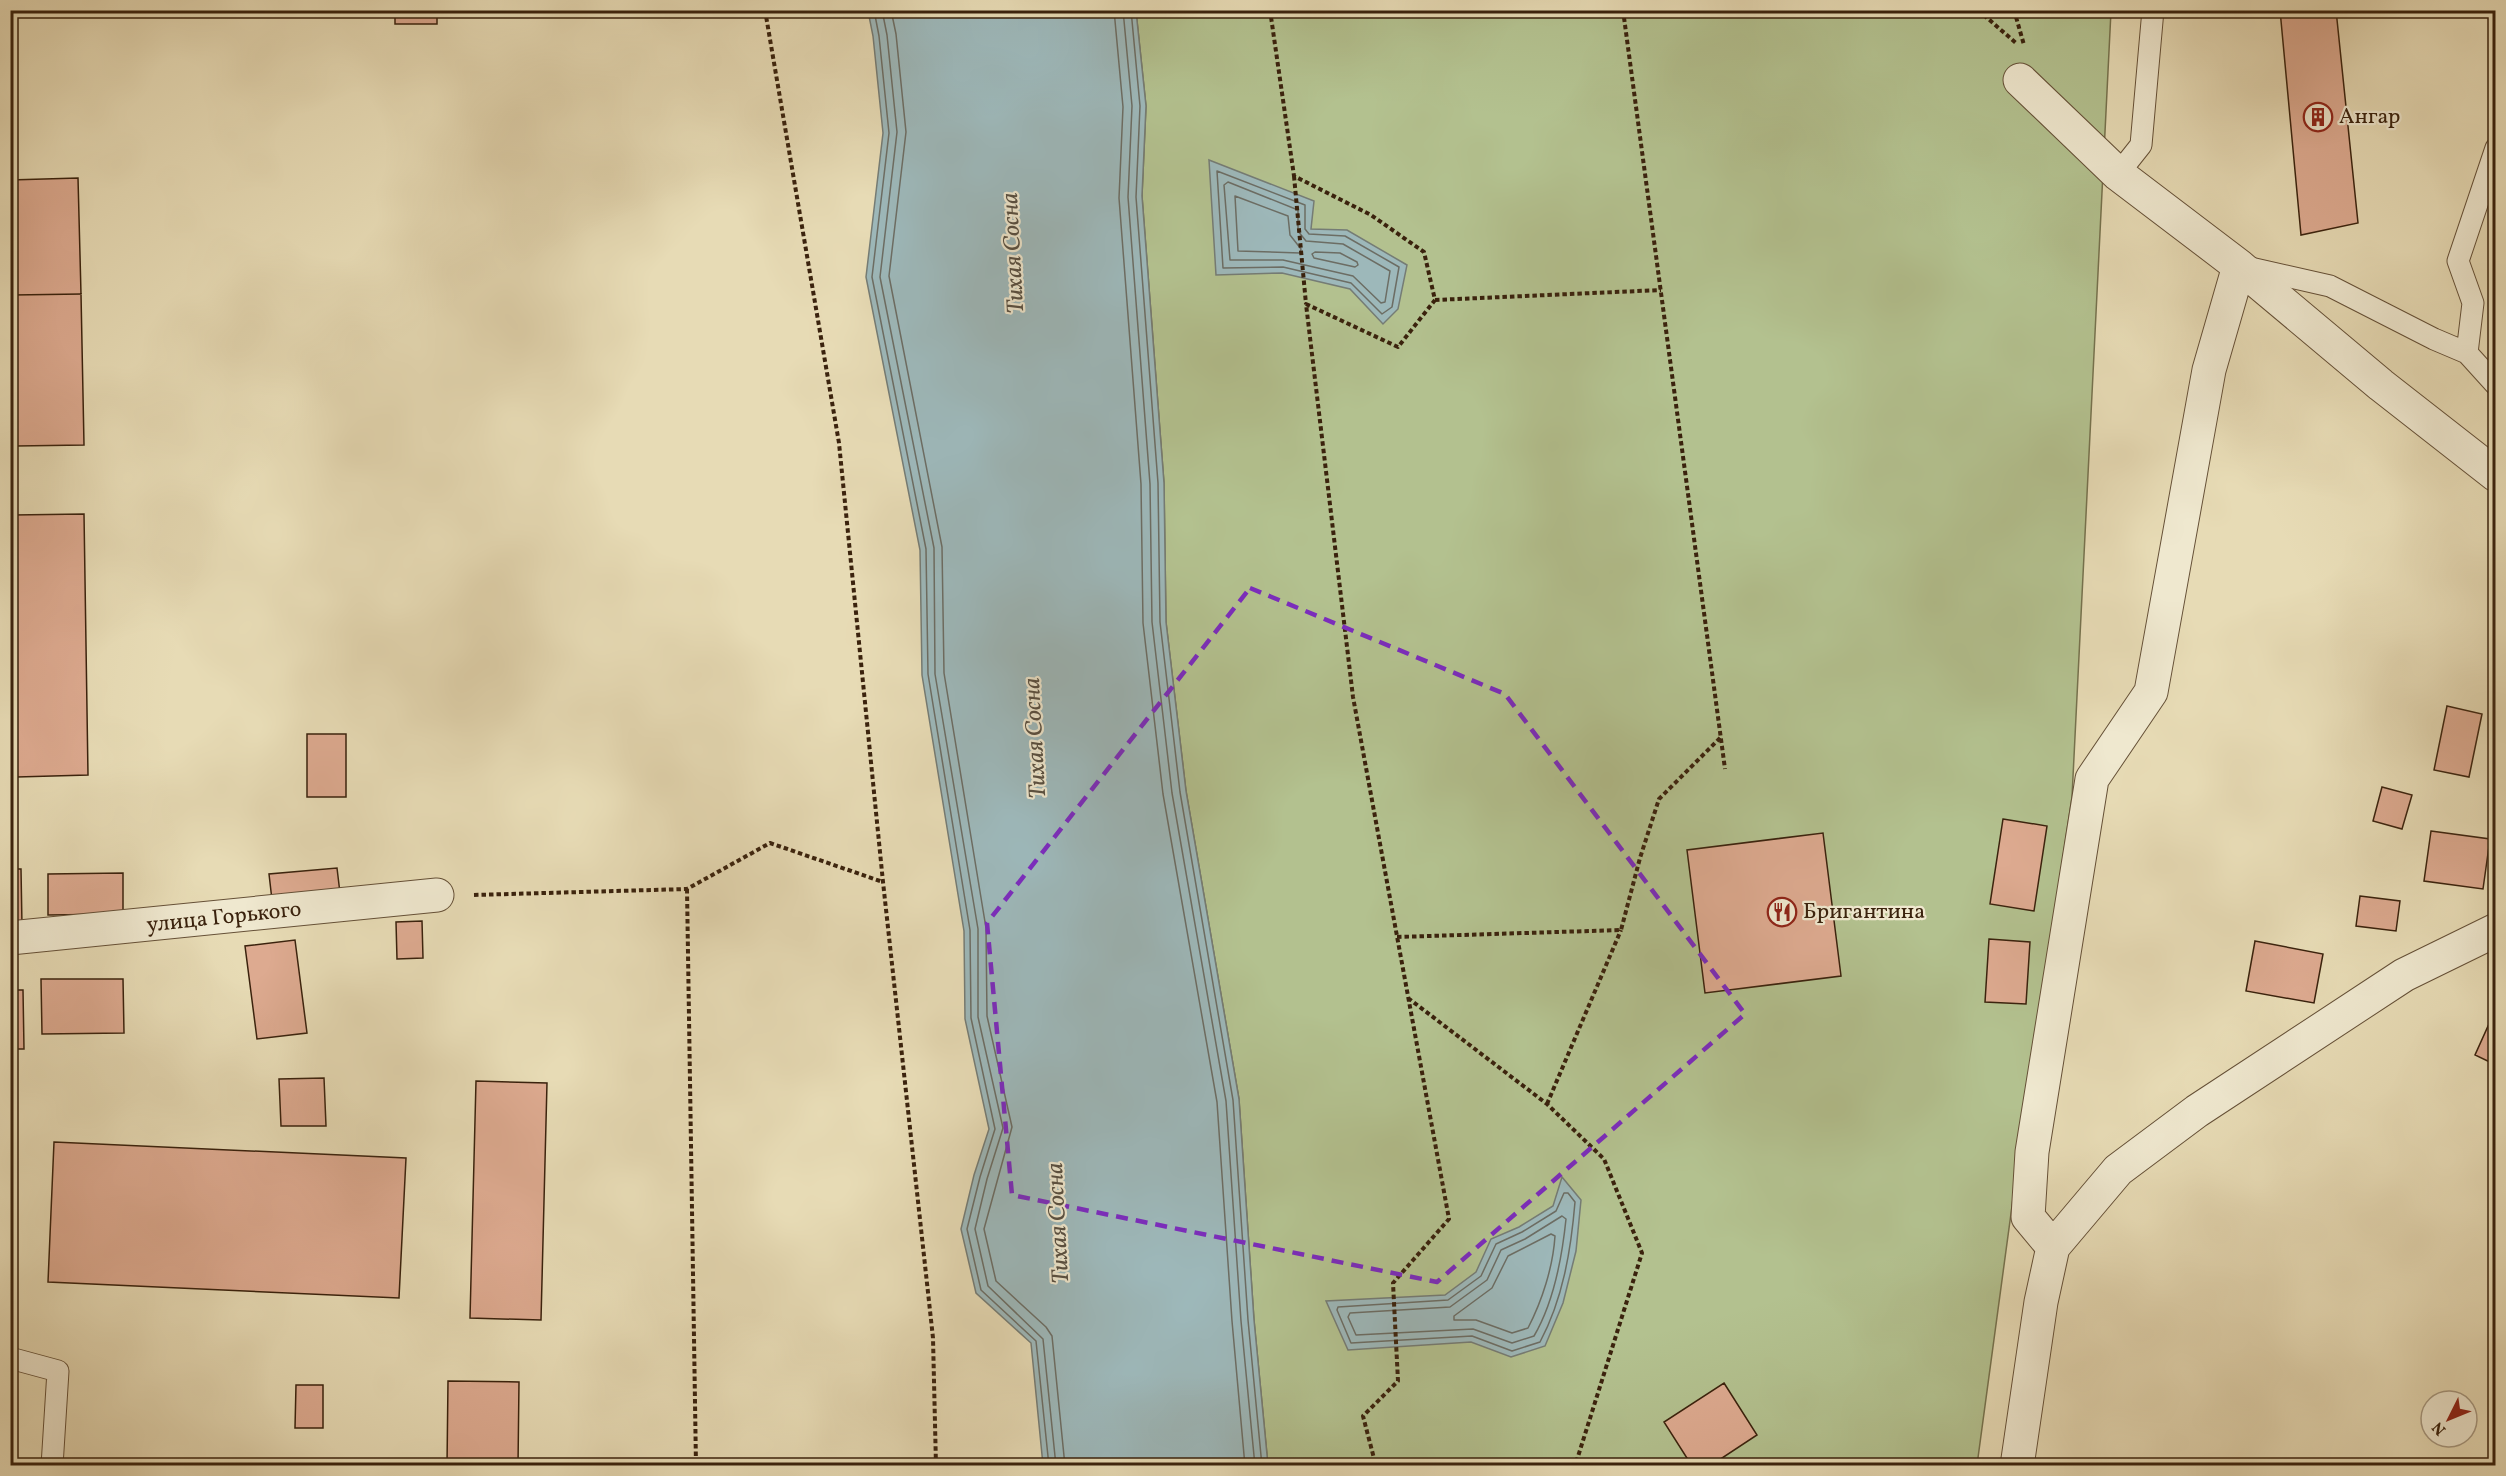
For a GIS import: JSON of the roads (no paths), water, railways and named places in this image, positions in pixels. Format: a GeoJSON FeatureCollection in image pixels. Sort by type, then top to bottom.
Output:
{"type":"FeatureCollection","features":[{"type":"Feature","properties":{"kind":"street"},"geometry":{"type":"LineString","coordinates":[[2023,66],[2118,174],[2240,266],[2381,385],[2496,475]]}},
{"type":"Feature","properties":{"kind":"street"},"geometry":{"type":"LineString","coordinates":[[2053,1247],[2028,1218],[2032,1152],[2092,779],[2151,692],[2209,370],[2240,266]]}},
{"type":"Feature","properties":{"kind":"street","name":"улица Горького"},"geometry":{"type":"LineString","coordinates":[[10,938],[437,896]]}},
{"type":"Feature","properties":{"kind":"street"},"geometry":{"type":"LineString","coordinates":[[2017,1466],[2041,1302],[2053,1247],[2118,1170],[2197,1111],[2404,975],[2496,930]]}},
{"type":"Feature","properties":{"kind":"lane"},"geometry":{"type":"LineString","coordinates":[[2118,174],[2141,145],[2153,10]]}},
{"type":"Feature","properties":{"kind":"lane"},"geometry":{"type":"LineString","coordinates":[[2468,353],[2473,303],[2458,261],[2496,148]]}},
{"type":"Feature","properties":{"kind":"lane"},"geometry":{"type":"LineString","coordinates":[[2240,266],[2330,286],[2434,339],[2468,353],[2496,385]]}},
{"type":"Feature","properties":{"kind":"lane"},"geometry":{"type":"LineString","coordinates":[[10,1358],[58,1371],[52,1466]]}},
{"type":"Feature","properties":{"kind":"water","name":"Тихая Сосна"},"geometry":{"type":"Polygon","coordinates":[[[868,11],[1136,11],[1146,106],[1142,196],[1164,483],[1166,622],[1186,791],[1239,1099],[1254,1320],[1268,1465],[1043,1465],[1031,1343],[976,1293],[961,1229],[974,1175],[989,1129],[965,1019],[964,931],[922,675],[920,550],[866,277],[883,133],[873,36],[868,11]]]}},
{"type":"Feature","properties":{"kind":"water"},"geometry":{"type":"Polygon","coordinates":[[[1209,160],[1314,201],[1311,229],[1347,230],[1407,265],[1398,309],[1383,324],[1350,289],[1282,273],[1216,275],[1209,160]]]}},
{"type":"Feature","properties":{"kind":"water"},"geometry":{"type":"Polygon","coordinates":[[[1562,1177],[1581,1200],[1576,1251],[1563,1303],[1545,1346],[1511,1357],[1471,1342],[1348,1350],[1326,1301],[1445,1295],[1476,1272],[1491,1239],[1519,1227],[1553,1206],[1562,1177]]]}},
{"type":"Feature","properties":{"kind":"place","name":"Ангар"},"geometry":{"type":"Point","coordinates":[2318,117]}},
{"type":"Feature","properties":{"kind":"place","name":"Бригантина"},"geometry":{"type":"Point","coordinates":[1782,912]}}]}
